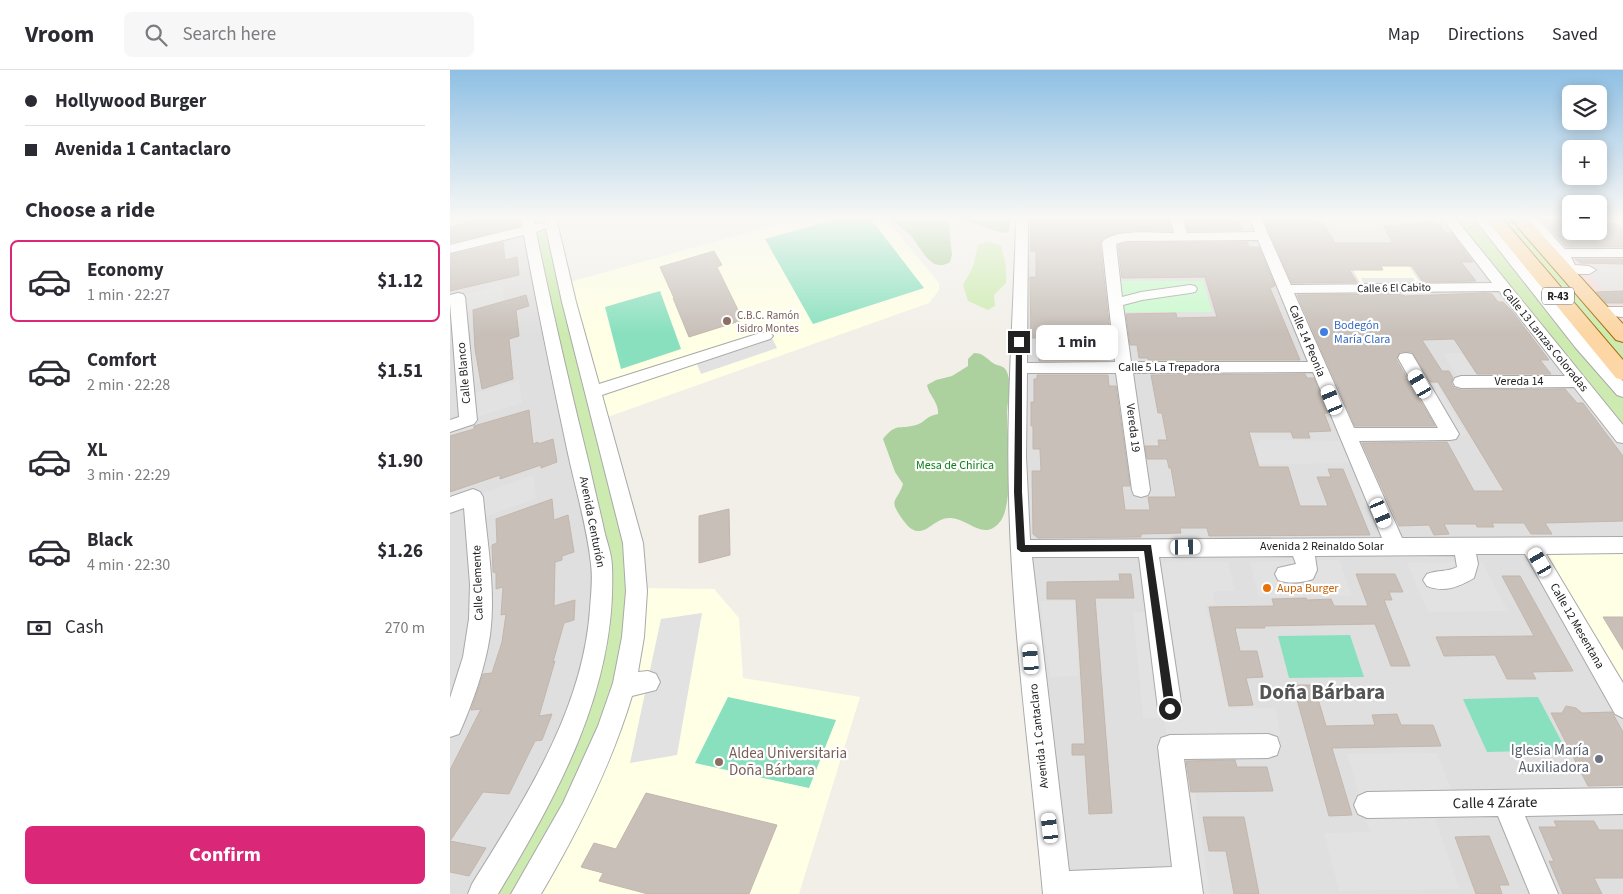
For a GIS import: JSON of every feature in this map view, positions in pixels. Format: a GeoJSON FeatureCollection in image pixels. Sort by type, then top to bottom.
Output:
{"type":"FeatureCollection","features":[{"type":"Feature","properties":{"kind":"main road","name":"R-43"},"geometry":{"type":"LineString","coordinates":[[1526,256],[1623,373]]}},
{"type":"Feature","properties":{"kind":"main road","name":"R-43"},"geometry":{"type":"LineString","coordinates":[[1555,256],[1611,316]]}},
{"type":"Feature","properties":{"kind":"main road"},"geometry":{"type":"LineString","coordinates":[[1537,270],[1574,304],[1611,316]]}},
{"type":"Feature","properties":{"kind":"main road"},"geometry":{"type":"LineString","coordinates":[[1601,347],[1589,322],[1592,315],[1611,316]]}},
{"type":"Feature","properties":{"kind":"street","name":"Avenida Centurión"},"geometry":{"type":"LineString","coordinates":[[482,894],[528,819],[568,740],[585,694],[595,659],[601,625],[602,565],[534,256]]}},
{"type":"Feature","properties":{"kind":"street"},"geometry":{"type":"LineString","coordinates":[[525,894],[562,834],[588,783],[605,741],[623,686],[636,627],[638,602],[637,568],[625,507],[593,392],[560,256]]}},
{"type":"Feature","properties":{"kind":"street","name":"Avenida 1 Cantaclaro"},"geometry":{"type":"LineString","coordinates":[[1021,256],[1018,492],[1021,549],[1034,693],[1057,890]]}},
{"type":"Feature","properties":{"kind":"street","name":"Vereda 19"},"geometry":{"type":"LineString","coordinates":[[1109,256],[1141,490]]}},
{"type":"Feature","properties":{"kind":"street","name":"Calle 14 Peonia"},"geometry":{"type":"LineString","coordinates":[[1271,256],[1395,546]]}},
{"type":"Feature","properties":{"kind":"street","name":"Calle 13 Lanzas Coloradas"},"geometry":{"type":"LineString","coordinates":[[1479,256],[1623,437]]}},
{"type":"Feature","properties":{"kind":"street"},"geometry":{"type":"LineString","coordinates":[[1511,256],[1580,343],[1623,391]]}},
{"type":"Feature","properties":{"kind":"street"},"geometry":{"type":"LineString","coordinates":[[1564,256],[1568,262],[1571,273],[1589,270]]}},
{"type":"Feature","properties":{"kind":"street","name":"Calle 6 El Cabito"},"geometry":{"type":"LineString","coordinates":[[1285,289],[1503,287]]}},
{"type":"Feature","properties":{"kind":"street"},"geometry":{"type":"LineString","coordinates":[[1115,303],[1141,296],[1190,289]]}},
{"type":"Feature","properties":{"kind":"street","name":"Calle Blanco"},"geometry":{"type":"LineString","coordinates":[[450,426],[468,420],[454,298]]}},
{"type":"Feature","properties":{"kind":"street"},"geometry":{"type":"LineString","coordinates":[[593,392],[766,336]]}},
{"type":"Feature","properties":{"kind":"street"},"geometry":{"type":"LineString","coordinates":[[1348,435],[1450,434],[1406,358]]}},
{"type":"Feature","properties":{"kind":"street","name":"Calle 5 La Trepadora"},"geometry":{"type":"LineString","coordinates":[[1019,368],[1319,367]]}},
{"type":"Feature","properties":{"kind":"street","name":"Vereda 14"},"geometry":{"type":"LineString","coordinates":[[1461,382],[1578,381]]}},
{"type":"Feature","properties":{"kind":"street","name":"Calle Clemente"},"geometry":{"type":"LineString","coordinates":[[450,505],[473,497],[479,578],[479,633],[465,688],[450,725]]}},
{"type":"Feature","properties":{"kind":"street","name":"Avenida 2 Reinaldo Solar"},"geometry":{"type":"LineString","coordinates":[[1021,549],[1623,545]]}},
{"type":"Feature","properties":{"kind":"street"},"geometry":{"type":"LineString","coordinates":[[1434,580],[1455,579],[1467,572],[1468,564],[1463,546]]}},
{"type":"Feature","properties":{"kind":"street","name":"Calle 12 Mesentana"},"geometry":{"type":"LineString","coordinates":[[1531,546],[1623,706]]}},
{"type":"Feature","properties":{"kind":"street"},"geometry":{"type":"LineString","coordinates":[[1285,574],[1306,573],[1308,570],[1305,557],[1299,547]]}},
{"type":"Feature","properties":{"kind":"street"},"geometry":{"type":"LineString","coordinates":[[1148,548],[1170,709]]}},
{"type":"Feature","properties":{"kind":"street"},"geometry":{"type":"LineString","coordinates":[[623,686],[648,682]]}},
{"type":"Feature","properties":{"kind":"street"},"geometry":{"type":"LineString","coordinates":[[1057,890],[1188,887],[1170,747],[1268,746]]}},
{"type":"Feature","properties":{"kind":"street","name":"Calle 4 Zárate"},"geometry":{"type":"LineString","coordinates":[[1367,806],[1623,801]]}},
{"type":"Feature","properties":{"kind":"street"},"geometry":{"type":"LineString","coordinates":[[1506,803],[1544,894]]}},
{"type":"Feature","properties":{"kind":"shaded area"},"geometry":{"type":"Polygon","coordinates":[[[450,256],[535,256],[596,535],[595,659],[482,894],[450,894],[450,256]]]}},
{"type":"Feature","properties":{"kind":"shaded area","name":"C.B.C. Ramón Isidro Montes"},"geometry":{"type":"Polygon","coordinates":[[[662,256],[917,256],[939,283],[939,290],[929,303],[602,419],[566,283],[662,256]]]}},
{"type":"Feature","properties":{"kind":"shaded area"},"geometry":{"type":"Polygon","coordinates":[[[1022,256],[1512,256],[1623,391],[1623,894],[1057,894],[1026,607],[1022,256]]]}},
{"type":"Feature","properties":{"kind":"shaded area"},"geometry":{"type":"Polygon","coordinates":[[[1345,256],[1403,256],[1423,287],[1363,288],[1345,256]]]}},
{"type":"Feature","properties":{"kind":"shaded area"},"geometry":{"type":"Polygon","coordinates":[[[1564,256],[1623,256],[1623,336],[1564,256]]]}},
{"type":"Feature","properties":{"kind":"shaded area"},"geometry":{"type":"Polygon","coordinates":[[[1579,265],[1623,265],[1623,290],[1605,291],[1579,265]]]}},
{"type":"Feature","properties":{"kind":"shaded area"},"geometry":{"type":"Polygon","coordinates":[[[1361,278],[1413,278],[1419,287],[1366,288],[1361,278]]]}},
{"type":"Feature","properties":{"kind":"shaded area"},"geometry":{"type":"Polygon","coordinates":[[[502,285],[505,300],[459,313],[458,297],[502,285]]]}},
{"type":"Feature","properties":{"kind":"shaded area"},"geometry":{"type":"Polygon","coordinates":[[[768,330],[777,348],[701,374],[693,355],[768,330]]]}},
{"type":"Feature","properties":{"kind":"shaded area"},"geometry":{"type":"Polygon","coordinates":[[[1443,353],[1462,353],[1481,382],[1461,382],[1443,353]]]}},
{"type":"Feature","properties":{"kind":"shaded area"},"geometry":{"type":"Polygon","coordinates":[[[519,380],[522,403],[468,420],[466,396],[519,380]]]}},
{"type":"Feature","properties":{"kind":"shaded area"},"geometry":{"type":"Polygon","coordinates":[[[1420,384],[1437,384],[1467,435],[1450,434],[1420,384]]]}},
{"type":"Feature","properties":{"kind":"shaded area"},"geometry":{"type":"Polygon","coordinates":[[[1260,440],[1350,441],[1360,463],[1258,464],[1254,451],[1260,440]]]}},
{"type":"Feature","properties":{"kind":"shaded area"},"geometry":{"type":"Polygon","coordinates":[[[533,475],[536,498],[475,521],[473,497],[533,475]]]}},
{"type":"Feature","properties":{"kind":"shaded area"},"geometry":{"type":"Polygon","coordinates":[[[1623,545],[1623,706],[1531,546],[1623,545]]]}},
{"type":"Feature","properties":{"kind":"shaded area"},"geometry":{"type":"Polygon","coordinates":[[[1339,560],[1352,596],[1259,597],[1250,562],[1339,560]]]}},
{"type":"Feature","properties":{"kind":"shaded area"},"geometry":{"type":"Polygon","coordinates":[[[1157,562],[1228,562],[1235,591],[1213,591],[1215,605],[1206,605],[1228,708],[1275,708],[1281,736],[1167,738],[1164,718],[1143,718],[1133,612],[1164,613],[1157,562]]]}},
{"type":"Feature","properties":{"kind":"shaded area"},"geometry":{"type":"Polygon","coordinates":[[[1482,562],[1508,611],[1428,612],[1407,563],[1482,562]]]}},
{"type":"Feature","properties":{"kind":"shaded area","name":"Aldea Universitaria Doña Bárbara"},"geometry":{"type":"Polygon","coordinates":[[[639,588],[714,589],[739,618],[743,678],[860,697],[799,894],[527,894],[639,588]]]}},
{"type":"Feature","properties":{"kind":"shaded area"},"geometry":{"type":"Polygon","coordinates":[[[1040,601],[1075,601],[1079,676],[1050,677],[1040,601]]]}},
{"type":"Feature","properties":{"kind":"shaded area"},"geometry":{"type":"Polygon","coordinates":[[[702,613],[677,755],[630,763],[661,619],[702,613]]]}},
{"type":"Feature","properties":{"kind":"shaded area"},"geometry":{"type":"Polygon","coordinates":[[[1437,753],[1457,804],[1430,805],[1460,889],[1339,891],[1324,833],[1370,832],[1347,754],[1437,753]]]}},
{"type":"Feature","properties":{"kind":"shaded area"},"geometry":{"type":"Polygon","coordinates":[[[1168,793],[1195,793],[1210,894],[1180,894],[1168,793]]]}},
{"type":"Feature","properties":{"kind":"green space"},"geometry":{"type":"Polygon","coordinates":[[[535,256],[560,256],[625,507],[630,658],[525,894],[482,894],[553,773],[603,593],[535,256]]]}},
{"type":"Feature","properties":{"kind":"green space"},"geometry":{"type":"Polygon","coordinates":[[[775,256],[900,256],[924,288],[813,324],[775,256]]]}},
{"type":"Feature","properties":{"kind":"green space"},"geometry":{"type":"Polygon","coordinates":[[[926,256],[952,256],[950,262],[943,265],[937,265],[926,256]]]}},
{"type":"Feature","properties":{"kind":"green space"},"geometry":{"type":"Polygon","coordinates":[[[975,256],[1003,256],[1006,283],[994,295],[995,306],[988,310],[968,301],[963,285],[973,267],[975,256]]]}},
{"type":"Feature","properties":{"kind":"green space"},"geometry":{"type":"Polygon","coordinates":[[[1479,256],[1560,256],[1623,336],[1623,436],[1479,256]]]}},
{"type":"Feature","properties":{"kind":"green space"},"geometry":{"type":"Polygon","coordinates":[[[1113,281],[1203,281],[1212,312],[1117,312],[1113,281]]]}},
{"type":"Feature","properties":{"kind":"green space"},"geometry":{"type":"Polygon","coordinates":[[[660,291],[681,349],[621,369],[605,307],[660,291]]]}},
{"type":"Feature","properties":{"kind":"green space","name":"Mesa de Chirica"},"geometry":{"type":"Polygon","coordinates":[[[974,353],[982,355],[1003,367],[1009,380],[1010,391],[1007,411],[1009,487],[1004,515],[999,523],[987,530],[976,528],[958,519],[951,518],[938,521],[922,531],[916,531],[910,528],[895,508],[895,501],[903,484],[895,472],[883,439],[895,428],[916,425],[938,414],[937,406],[927,385],[936,380],[952,376],[968,366],[968,359],[974,353]]]}},
{"type":"Feature","properties":{"kind":"green space"},"geometry":{"type":"Polygon","coordinates":[[[1350,635],[1364,677],[1289,678],[1278,636],[1350,635]]]}},
{"type":"Feature","properties":{"kind":"green space"},"geometry":{"type":"Polygon","coordinates":[[[728,697],[836,720],[809,788],[695,763],[728,697]]]}},
{"type":"Feature","properties":{"kind":"green space"},"geometry":{"type":"Polygon","coordinates":[[[1538,697],[1566,750],[1487,752],[1463,699],[1538,697]]]}},
{"type":"Feature","properties":{"kind":"building"},"geometry":{"type":"Polygon","coordinates":[[[450,256],[505,256],[505,260],[517,257],[519,275],[450,291],[450,256]]]}},
{"type":"Feature","properties":{"kind":"building"},"geometry":{"type":"Polygon","coordinates":[[[696,256],[717,256],[722,265],[717,267],[743,320],[689,337],[660,267],[696,256]]]}},
{"type":"Feature","properties":{"kind":"building"},"geometry":{"type":"Polygon","coordinates":[[[1036,256],[1102,256],[1113,360],[1039,361],[1038,338],[1031,338],[1030,277],[1036,277],[1036,256]]]}},
{"type":"Feature","properties":{"kind":"building"},"geometry":{"type":"Polygon","coordinates":[[[1119,256],[1263,256],[1275,286],[1270,288],[1300,360],[1148,360],[1148,358],[1139,358],[1137,345],[1130,345],[1126,314],[1176,313],[1177,318],[1217,317],[1205,277],[1122,278],[1119,256]]]}},
{"type":"Feature","properties":{"kind":"building"},"geometry":{"type":"Polygon","coordinates":[[[1280,256],[1469,256],[1473,262],[1461,262],[1476,281],[1423,282],[1412,266],[1381,266],[1383,270],[1349,270],[1357,282],[1292,283],[1280,256]]]}},
{"type":"Feature","properties":{"kind":"building"},"geometry":{"type":"Polygon","coordinates":[[[1575,259],[1623,259],[1623,264],[1580,263],[1575,259]]]}},
{"type":"Feature","properties":{"kind":"building"},"geometry":{"type":"Polygon","coordinates":[[[1623,291],[1623,303],[1606,303],[1596,292],[1623,291]]]}},
{"type":"Feature","properties":{"kind":"building"},"geometry":{"type":"Polygon","coordinates":[[[1398,294],[1405,296],[1492,294],[1498,302],[1503,302],[1511,310],[1549,360],[1540,360],[1551,374],[1477,374],[1454,339],[1422,340],[1442,371],[1449,371],[1453,378],[1451,383],[1454,388],[1461,390],[1565,389],[1577,403],[1583,403],[1623,456],[1623,521],[1545,523],[1552,534],[1531,534],[1524,523],[1492,523],[1494,527],[1477,527],[1476,524],[1444,524],[1449,534],[1434,535],[1429,525],[1399,526],[1362,443],[1447,442],[1474,491],[1504,491],[1438,382],[1430,382],[1412,352],[1400,352],[1396,359],[1435,426],[1355,426],[1297,295],[1398,294]]]}},
{"type":"Feature","properties":{"kind":"building"},"geometry":{"type":"Polygon","coordinates":[[[526,295],[529,306],[516,310],[519,336],[509,339],[513,379],[482,389],[475,349],[473,310],[526,295]]]}},
{"type":"Feature","properties":{"kind":"building"},"geometry":{"type":"Polygon","coordinates":[[[1305,374],[1307,378],[1314,378],[1328,413],[1324,413],[1331,431],[1308,432],[1310,438],[1293,438],[1291,432],[1249,432],[1259,467],[1288,467],[1300,506],[1328,506],[1317,477],[1331,477],[1328,469],[1343,469],[1370,535],[1209,536],[1207,528],[1180,528],[1181,533],[1141,534],[1141,537],[1038,538],[1033,534],[1032,471],[1041,471],[1040,449],[1033,449],[1033,426],[1031,426],[1031,402],[1034,402],[1034,379],[1037,379],[1037,375],[1108,375],[1109,386],[1116,386],[1130,486],[1122,486],[1125,510],[1150,510],[1148,497],[1176,497],[1171,468],[1169,468],[1167,459],[1147,459],[1145,446],[1159,446],[1158,440],[1167,440],[1162,413],[1158,413],[1151,375],[1305,374]]]}},
{"type":"Feature","properties":{"kind":"building"},"geometry":{"type":"Polygon","coordinates":[[[529,410],[533,444],[553,439],[557,462],[541,468],[541,465],[500,479],[500,475],[450,492],[450,436],[474,429],[474,426],[529,410]]]}},
{"type":"Feature","properties":{"kind":"building"},"geometry":{"type":"Polygon","coordinates":[[[552,499],[554,520],[568,515],[574,552],[562,556],[562,560],[555,562],[554,606],[575,600],[574,620],[564,623],[539,716],[552,714],[542,740],[535,741],[509,794],[483,792],[450,841],[450,770],[481,709],[471,710],[483,674],[492,673],[502,642],[506,614],[501,615],[503,587],[496,589],[496,573],[493,572],[492,545],[497,543],[496,519],[552,499]]]}},
{"type":"Feature","properties":{"kind":"building"},"geometry":{"type":"Polygon","coordinates":[[[729,509],[730,555],[699,563],[699,516],[729,509]]]}},
{"type":"Feature","properties":{"kind":"building"},"geometry":{"type":"Polygon","coordinates":[[[1119,574],[1131,574],[1134,598],[1095,598],[1112,813],[1089,814],[1085,755],[1072,755],[1072,744],[1085,744],[1076,599],[1047,599],[1047,582],[1120,581],[1119,574]]]}},
{"type":"Feature","properties":{"kind":"building"},"geometry":{"type":"Polygon","coordinates":[[[1356,574],[1395,574],[1403,592],[1389,592],[1392,600],[1384,600],[1410,666],[1391,666],[1375,624],[1235,628],[1240,651],[1257,651],[1263,677],[1246,678],[1253,705],[1229,706],[1209,607],[1274,606],[1272,599],[1306,598],[1307,600],[1331,599],[1334,606],[1368,606],[1356,574]]]}},
{"type":"Feature","properties":{"kind":"building"},"geometry":{"type":"Polygon","coordinates":[[[1502,576],[1520,576],[1573,671],[1532,672],[1536,679],[1507,679],[1495,655],[1444,656],[1436,637],[1534,636],[1502,576]]]}},
{"type":"Feature","properties":{"kind":"building"},"geometry":{"type":"Polygon","coordinates":[[[1603,617],[1623,617],[1623,650],[1603,617]]]}},
{"type":"Feature","properties":{"kind":"building"},"geometry":{"type":"Polygon","coordinates":[[[1293,685],[1314,685],[1326,726],[1375,725],[1372,715],[1397,714],[1401,725],[1433,725],[1441,746],[1332,748],[1352,815],[1329,816],[1293,685]]]}},
{"type":"Feature","properties":{"kind":"building","name":"Iglesia María Auxiliadora"},"geometry":{"type":"Polygon","coordinates":[[[1566,706],[1576,708],[1582,713],[1612,712],[1623,732],[1623,785],[1588,786],[1551,713],[1562,713],[1566,706]]]}},
{"type":"Feature","properties":{"kind":"building"},"geometry":{"type":"Polygon","coordinates":[[[1235,760],[1237,767],[1267,767],[1273,791],[1191,792],[1186,761],[1235,760]]]}},
{"type":"Feature","properties":{"kind":"building"},"geometry":{"type":"Polygon","coordinates":[[[646,793],[777,825],[749,894],[648,894],[599,881],[603,873],[581,867],[594,843],[616,849],[646,793]]]}},
{"type":"Feature","properties":{"kind":"building"},"geometry":{"type":"Polygon","coordinates":[[[1203,817],[1244,817],[1259,894],[1234,894],[1226,851],[1209,851],[1203,817]]]}},
{"type":"Feature","properties":{"kind":"building"},"geometry":{"type":"Polygon","coordinates":[[[1554,821],[1594,821],[1599,830],[1623,830],[1623,878],[1594,878],[1602,894],[1563,894],[1549,861],[1554,862],[1539,827],[1557,827],[1554,821]]]}},
{"type":"Feature","properties":{"kind":"building"},"geometry":{"type":"Polygon","coordinates":[[[1489,836],[1509,885],[1499,885],[1502,894],[1476,894],[1455,837],[1489,836]]]}},
{"type":"Feature","properties":{"kind":"building"},"geometry":{"type":"Polygon","coordinates":[[[450,841],[486,848],[469,876],[450,872],[450,841]]]}},
{"type":"Feature","properties":{"kind":"place","name":"C.B.C. Ramón Isidro Montes"},"geometry":{"type":"Point","coordinates":[727,321]}},
{"type":"Feature","properties":{"kind":"place","name":"Bodegón María Clara"},"geometry":{"type":"Point","coordinates":[1324,332]}},
{"type":"Feature","properties":{"kind":"place","name":"Aupa Burger"},"geometry":{"type":"Point","coordinates":[1267,588]}},
{"type":"Feature","properties":{"kind":"place","name":"Iglesia María Auxiliadora"},"geometry":{"type":"Point","coordinates":[1599,759]}},
{"type":"Feature","properties":{"kind":"place","name":"Aldea Universitaria Doña Bárbara"},"geometry":{"type":"Point","coordinates":[719,762]}},
{"type":"Feature","properties":{"kind":"district","name":"Doña Bárbara"},"geometry":{"type":"Point","coordinates":[1322,692]}},
{"type":"Feature","properties":{"kind":"route"},"geometry":{"type":"LineString","coordinates":[[1019,342],[1018,492],[1021,549],[1148,548],[1170,709]]}}]}
